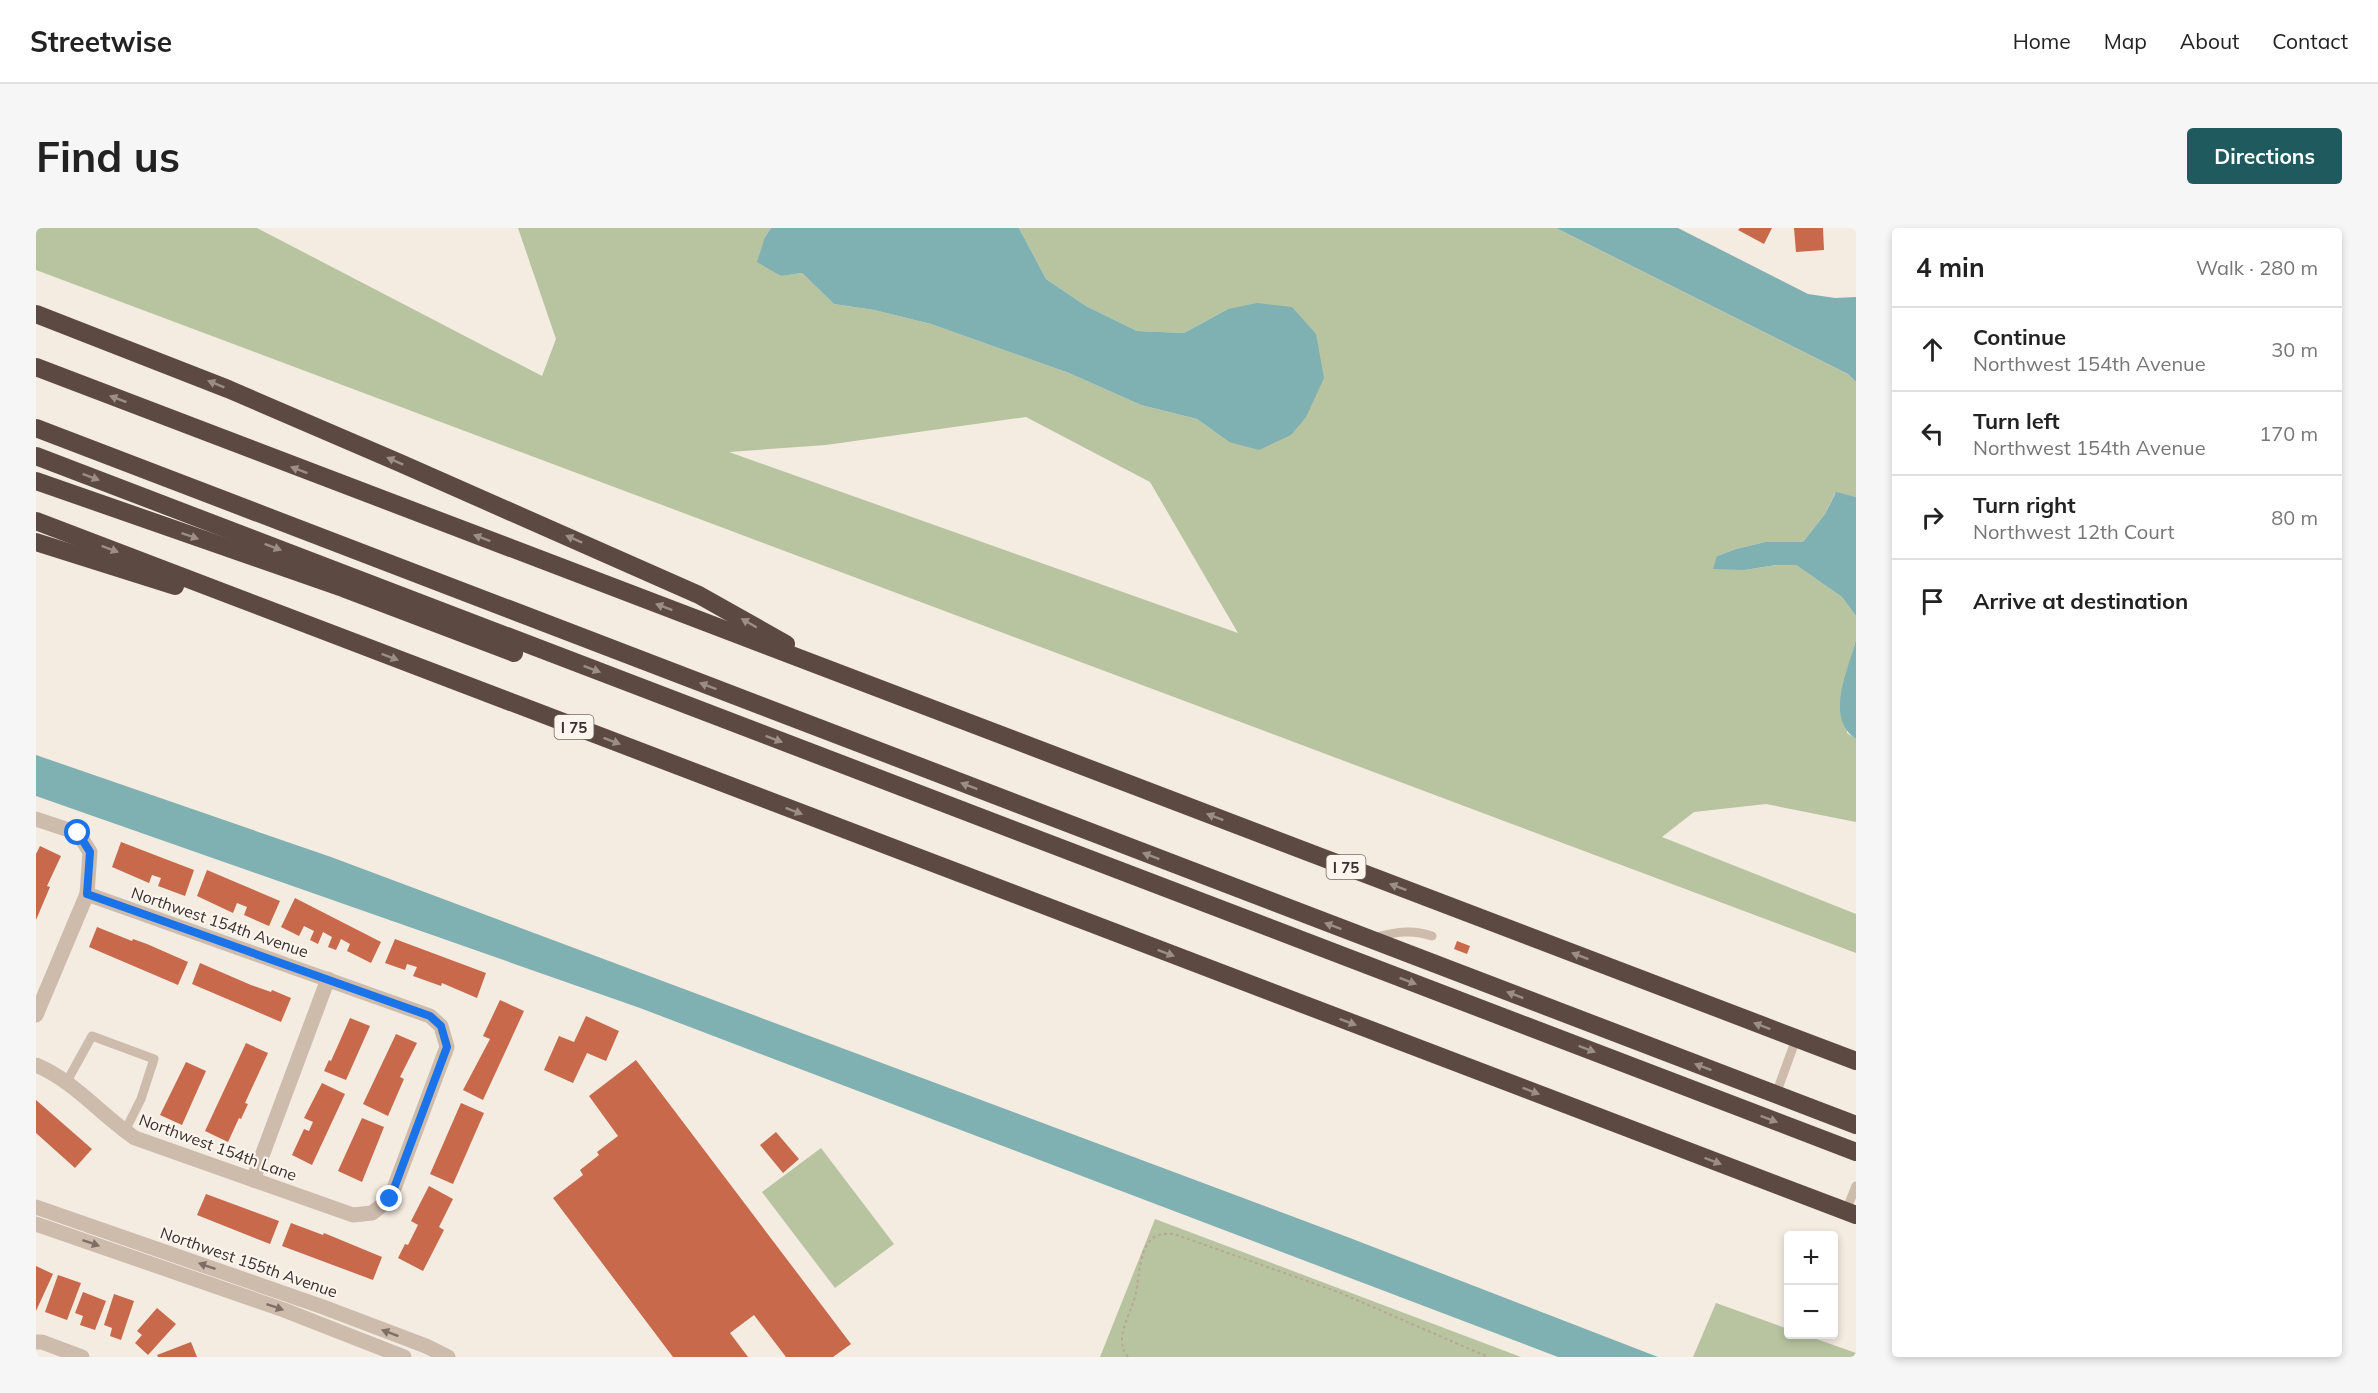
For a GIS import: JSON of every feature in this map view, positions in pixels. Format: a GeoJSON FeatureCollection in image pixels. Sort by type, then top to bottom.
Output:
{"type":"FeatureCollection","features":[{"type":"Feature","properties":{"kind":"highway"},"geometry":{"type":"LineString","coordinates":[[36,314],[301,420],[699,595],[837,673]]}},
{"type":"Feature","properties":{"kind":"highway","name":"I 75"},"geometry":{"type":"LineString","coordinates":[[36,368],[1856,1061]]}},
{"type":"Feature","properties":{"kind":"highway"},"geometry":{"type":"LineString","coordinates":[[36,428],[1856,1125]]}},
{"type":"Feature","properties":{"kind":"highway"},"geometry":{"type":"LineString","coordinates":[[36,456],[1856,1152]]}},
{"type":"Feature","properties":{"kind":"highway"},"geometry":{"type":"LineString","coordinates":[[36,482],[344,588],[533,660],[568,660]]}},
{"type":"Feature","properties":{"kind":"highway","name":"I 75"},"geometry":{"type":"LineString","coordinates":[[36,521],[1851,1213]]}},
{"type":"Feature","properties":{"kind":"highway"},"geometry":{"type":"LineString","coordinates":[[36,542],[349,641]]}},
{"type":"Feature","properties":{"kind":"street"},"geometry":{"type":"LineString","coordinates":[[36,819],[78,833],[90,852],[87,894],[36,1015]]}},
{"type":"Feature","properties":{"kind":"street","name":"Northwest 154th Avenue"},"geometry":{"type":"LineString","coordinates":[[87,894],[430,1016],[441,1026],[447,1047],[390,1199],[372,1214]]}},
{"type":"Feature","properties":{"kind":"street"},"geometry":{"type":"LineString","coordinates":[[253,1180],[328,979]]}},
{"type":"Feature","properties":{"kind":"street","name":"Northwest 154th Lane"},"geometry":{"type":"LineString","coordinates":[[36,1065],[66,1083],[135,1138],[353,1215],[372,1214]]}},
{"type":"Feature","properties":{"kind":"street","name":"Northwest 155th Avenue"},"geometry":{"type":"LineString","coordinates":[[36,1207],[323,1307],[426,1346],[448,1357]]}},
{"type":"Feature","properties":{"kind":"street","name":"Northwest 155th Avenue"},"geometry":{"type":"LineString","coordinates":[[36,1224],[284,1311],[404,1357]]}},
{"type":"Feature","properties":{"kind":"street"},"geometry":{"type":"LineString","coordinates":[[36,1342],[42,1342],[82,1357]]}},
{"type":"Feature","properties":{"kind":"lane"},"geometry":{"type":"LineString","coordinates":[[1368,939],[1392,932],[1419,931],[1432,936]]}},
{"type":"Feature","properties":{"kind":"lane"},"geometry":{"type":"LineString","coordinates":[[66,1083],[92,1036],[154,1059],[141,1099],[125,1131]]}},
{"type":"Feature","properties":{"kind":"lane"},"geometry":{"type":"LineString","coordinates":[[1776,1094],[1796,1039]]}},
{"type":"Feature","properties":{"kind":"lane"},"geometry":{"type":"LineString","coordinates":[[1851,1213],[1856,1186]]}},
{"type":"Feature","properties":{"kind":"path"},"geometry":{"type":"LineString","coordinates":[[1128,1357],[1124,1352],[1122,1336],[1135,1297],[1142,1256],[1150,1240],[1167,1233],[1338,1292],[1488,1357]]}},
{"type":"Feature","properties":{"kind":"green space"},"geometry":{"type":"Polygon","coordinates":[[[36,228],[257,228],[542,376],[556,339],[518,228],[771,228],[765,237],[780,276],[802,273],[834,304],[874,310],[931,324],[1069,373],[1141,405],[1197,419],[1229,442],[1228,309],[1184,333],[1137,331],[1086,306],[1046,279],[1019,228],[1556,228],[1848,374],[1856,382],[1856,497],[1835,493],[1825,514],[1803,542],[1765,542],[1717,556],[1745,570],[1776,565],[1796,565],[1842,597],[1856,616],[1847,733],[1856,739],[1856,822],[1766,804],[1694,812],[1662,837],[1856,914],[1856,953],[36,270],[36,228]],[[1026,417],[826,445],[729,452],[1238,633],[1150,482],[1026,417]]]}},
{"type":"Feature","properties":{"kind":"green space"},"geometry":{"type":"Polygon","coordinates":[[[821,1148],[894,1244],[835,1288],[762,1192],[821,1148]]]}},
{"type":"Feature","properties":{"kind":"green space"},"geometry":{"type":"Polygon","coordinates":[[[1155,1219],[1521,1357],[1100,1357],[1155,1219]]]}},
{"type":"Feature","properties":{"kind":"green space"},"geometry":{"type":"Polygon","coordinates":[[[1716,1303],[1784,1328],[1784,1339],[1816,1339],[1856,1353],[1856,1357],[1693,1357],[1716,1303]]]}},
{"type":"Feature","properties":{"kind":"water"},"geometry":{"type":"Polygon","coordinates":[[[771,228],[1019,228],[1046,279],[1086,306],[1137,331],[1184,333],[1228,309],[1257,303],[1292,307],[1316,334],[1324,378],[1306,417],[1291,435],[1259,450],[1229,442],[1197,419],[1141,405],[1069,373],[931,324],[874,310],[834,304],[802,273],[781,276],[757,262],[765,237],[771,228]]]}},
{"type":"Feature","properties":{"kind":"water"},"geometry":{"type":"Polygon","coordinates":[[[1556,228],[1678,228],[1808,294],[1835,298],[1856,297],[1856,382],[1848,374],[1556,228]]]}},
{"type":"Feature","properties":{"kind":"water"},"geometry":{"type":"Polygon","coordinates":[[[1836,492],[1856,497],[1856,616],[1842,597],[1796,565],[1776,565],[1745,570],[1713,569],[1717,556],[1736,549],[1765,542],[1803,542],[1825,514],[1836,492]]]}},
{"type":"Feature","properties":{"kind":"water"},"geometry":{"type":"Polygon","coordinates":[[[1856,639],[1856,739],[1847,729],[1840,705],[1844,678],[1856,639]]]}},
{"type":"Feature","properties":{"kind":"water"},"geometry":{"type":"Polygon","coordinates":[[[36,755],[331,857],[1350,1238],[1658,1357],[1558,1357],[640,1008],[36,796],[36,755]]]}},
{"type":"Feature","properties":{"kind":"building"},"geometry":{"type":"Polygon","coordinates":[[[1740,228],[1772,228],[1764,244],[1738,230],[1740,228]]]}},
{"type":"Feature","properties":{"kind":"building"},"geometry":{"type":"Polygon","coordinates":[[[1794,228],[1823,228],[1824,250],[1796,252],[1794,228]]]}},
{"type":"Feature","properties":{"kind":"building"},"geometry":{"type":"Polygon","coordinates":[[[121,842],[194,870],[185,896],[158,886],[161,878],[152,875],[149,883],[112,867],[121,842]]]}},
{"type":"Feature","properties":{"kind":"building"},"geometry":{"type":"Polygon","coordinates":[[[40,846],[61,856],[47,886],[50,887],[36,920],[36,854],[40,846]]]}},
{"type":"Feature","properties":{"kind":"building"},"geometry":{"type":"Polygon","coordinates":[[[207,870],[280,901],[269,926],[244,915],[247,907],[237,903],[233,913],[197,896],[207,870]]]}},
{"type":"Feature","properties":{"kind":"building"},"geometry":{"type":"Polygon","coordinates":[[[295,898],[381,942],[371,963],[347,951],[350,944],[341,939],[336,950],[328,947],[332,937],[323,932],[318,944],[310,940],[314,931],[304,926],[299,936],[281,927],[295,898]]]}},
{"type":"Feature","properties":{"kind":"building"},"geometry":{"type":"Polygon","coordinates":[[[97,927],[132,941],[133,939],[147,944],[188,962],[178,985],[89,947],[97,927]]]}},
{"type":"Feature","properties":{"kind":"building"},"geometry":{"type":"Polygon","coordinates":[[[395,939],[486,973],[477,998],[442,983],[441,986],[413,976],[417,967],[407,964],[405,970],[385,963],[395,939]]]}},
{"type":"Feature","properties":{"kind":"building"},"geometry":{"type":"Polygon","coordinates":[[[1457,941],[1470,946],[1467,954],[1454,949],[1457,941]]]}},
{"type":"Feature","properties":{"kind":"building"},"geometry":{"type":"Polygon","coordinates":[[[200,963],[251,985],[291,998],[281,1022],[192,984],[200,963]]]}},
{"type":"Feature","properties":{"kind":"building"},"geometry":{"type":"Polygon","coordinates":[[[500,1000],[524,1011],[483,1100],[463,1090],[490,1039],[483,1036],[500,1000]]]}},
{"type":"Feature","properties":{"kind":"building"},"geometry":{"type":"Polygon","coordinates":[[[586,1016],[619,1031],[606,1061],[587,1053],[573,1083],[544,1070],[559,1036],[574,1042],[586,1016]]]}},
{"type":"Feature","properties":{"kind":"building"},"geometry":{"type":"Polygon","coordinates":[[[350,1018],[370,1026],[346,1080],[324,1071],[329,1060],[331,1061],[350,1018]]]}},
{"type":"Feature","properties":{"kind":"building"},"geometry":{"type":"Polygon","coordinates":[[[396,1034],[417,1043],[400,1077],[404,1079],[388,1116],[363,1104],[396,1034]]]}},
{"type":"Feature","properties":{"kind":"building"},"geometry":{"type":"Polygon","coordinates":[[[246,1043],[268,1053],[245,1103],[248,1104],[228,1142],[205,1131],[246,1043]]]}},
{"type":"Feature","properties":{"kind":"building"},"geometry":{"type":"Polygon","coordinates":[[[636,1060],[851,1344],[833,1357],[786,1357],[754,1315],[730,1333],[748,1357],[673,1357],[553,1198],[583,1175],[580,1170],[599,1155],[597,1152],[618,1136],[589,1096],[636,1060]]]}},
{"type":"Feature","properties":{"kind":"building"},"geometry":{"type":"Polygon","coordinates":[[[186,1062],[206,1071],[182,1125],[160,1115],[186,1062]]]}},
{"type":"Feature","properties":{"kind":"building"},"geometry":{"type":"Polygon","coordinates":[[[322,1083],[345,1094],[312,1165],[292,1155],[304,1129],[309,1131],[313,1122],[304,1118],[322,1083]]]}},
{"type":"Feature","properties":{"kind":"building"},"geometry":{"type":"Polygon","coordinates":[[[36,1100],[92,1149],[75,1168],[36,1133],[36,1100]]]}},
{"type":"Feature","properties":{"kind":"building"},"geometry":{"type":"Polygon","coordinates":[[[461,1103],[484,1113],[453,1184],[430,1174],[461,1103]]]}},
{"type":"Feature","properties":{"kind":"building"},"geometry":{"type":"Polygon","coordinates":[[[362,1118],[384,1127],[362,1182],[338,1171],[362,1118]]]}},
{"type":"Feature","properties":{"kind":"building"},"geometry":{"type":"Polygon","coordinates":[[[776,1132],[799,1159],[783,1173],[760,1145],[776,1132]]]}},
{"type":"Feature","properties":{"kind":"building"},"geometry":{"type":"Polygon","coordinates":[[[429,1186],[453,1199],[439,1227],[444,1230],[423,1271],[398,1258],[405,1244],[408,1245],[418,1225],[411,1221],[429,1186]]]}},
{"type":"Feature","properties":{"kind":"building"},"geometry":{"type":"Polygon","coordinates":[[[206,1194],[279,1221],[270,1244],[197,1215],[206,1194]]]}},
{"type":"Feature","properties":{"kind":"building"},"geometry":{"type":"Polygon","coordinates":[[[291,1223],[323,1235],[324,1233],[382,1257],[373,1280],[282,1246],[291,1223]]]}},
{"type":"Feature","properties":{"kind":"building"},"geometry":{"type":"Polygon","coordinates":[[[36,1266],[53,1274],[36,1311],[36,1266]]]}},
{"type":"Feature","properties":{"kind":"building"},"geometry":{"type":"Polygon","coordinates":[[[58,1275],[81,1283],[67,1320],[45,1312],[58,1275]]]}},
{"type":"Feature","properties":{"kind":"building"},"geometry":{"type":"Polygon","coordinates":[[[83,1292],[106,1301],[95,1330],[80,1325],[83,1316],[75,1313],[83,1292]]]}},
{"type":"Feature","properties":{"kind":"building"},"geometry":{"type":"Polygon","coordinates":[[[114,1294],[134,1301],[121,1340],[110,1336],[112,1328],[104,1325],[114,1294]]]}},
{"type":"Feature","properties":{"kind":"building"},"geometry":{"type":"Polygon","coordinates":[[[157,1308],[176,1324],[148,1355],[135,1343],[142,1335],[137,1331],[157,1308]]]}},
{"type":"Feature","properties":{"kind":"building"},"geometry":{"type":"Polygon","coordinates":[[[191,1342],[197,1357],[158,1357],[157,1355],[191,1342]]]}},
{"type":"Feature","properties":{"kind":"route"},"geometry":{"type":"LineString","coordinates":[[78,833],[90,852],[87,894],[430,1016],[441,1026],[447,1047],[390,1199]]}}]}
